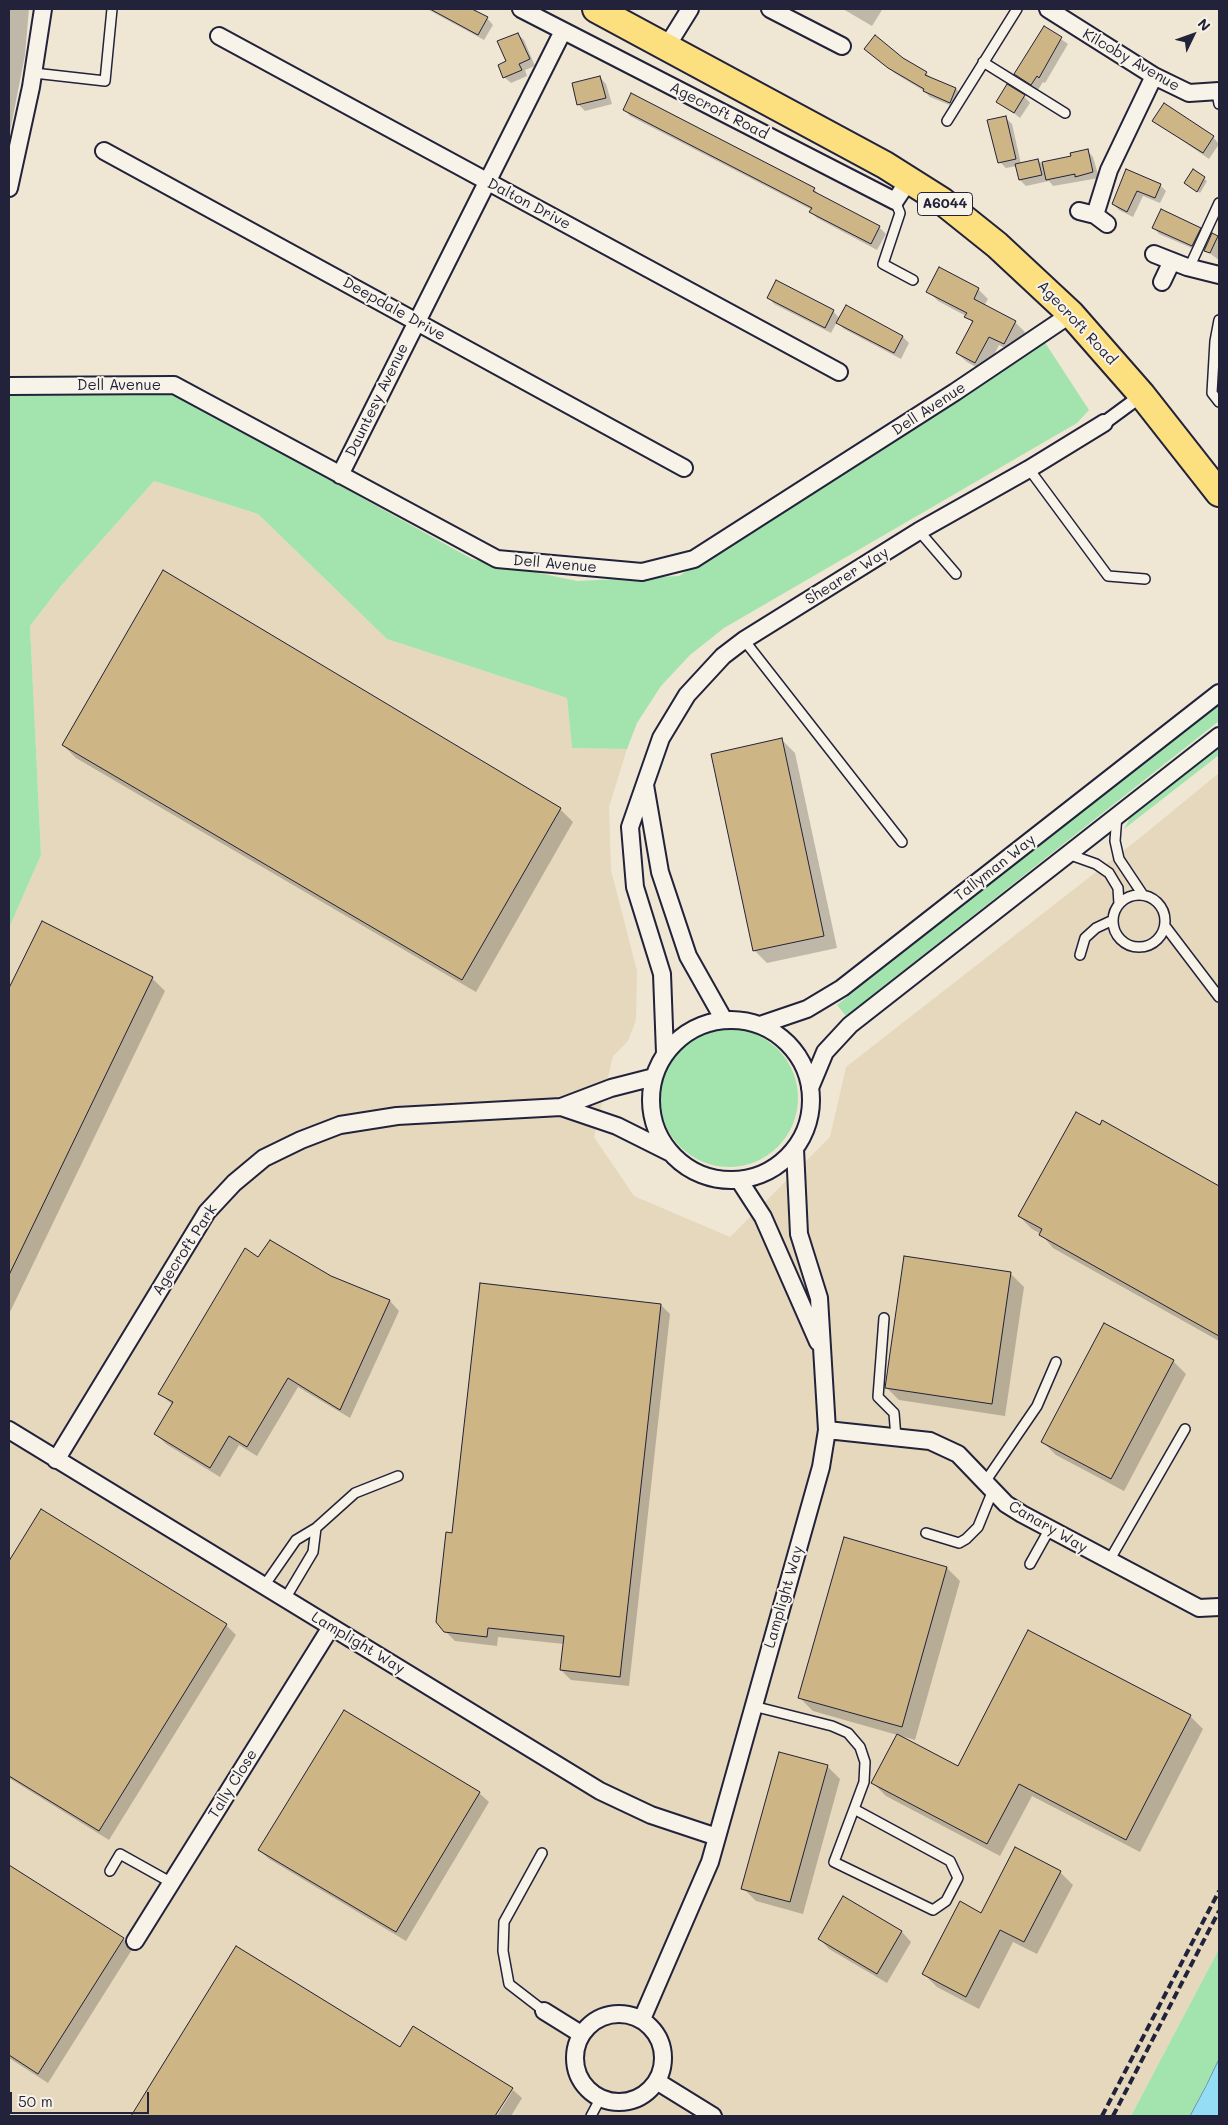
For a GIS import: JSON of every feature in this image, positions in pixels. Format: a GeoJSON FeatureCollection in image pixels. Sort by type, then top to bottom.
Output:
{"type":"FeatureCollection","features":[{"type":"Feature","properties":{"kind":"main road","name":"Agecroft Road"},"geometry":{"type":"LineString","coordinates":[[596,9],[668,46],[909,180],[942,201],[997,244],[1071,314],[1142,395],[1219,493]]}},
{"type":"Feature","properties":{"kind":"street"},"geometry":{"type":"LineString","coordinates":[[9,188],[13,153],[34,73],[43,9]]}},
{"type":"Feature","properties":{"kind":"street","name":"Agecroft Road"},"geometry":{"type":"LineString","coordinates":[[521,9],[895,201]]}},
{"type":"Feature","properties":{"kind":"street"},"geometry":{"type":"LineString","coordinates":[[668,46],[690,9]]}},
{"type":"Feature","properties":{"kind":"street"},"geometry":{"type":"LineString","coordinates":[[770,9],[842,46]]}},
{"type":"Feature","properties":{"kind":"street","name":"Kilcoby Avenue"},"geometry":{"type":"LineString","coordinates":[[1048,9],[1154,76],[1190,93],[1219,96]]}},
{"type":"Feature","properties":{"kind":"street","name":"Dauntesy Avenue"},"geometry":{"type":"LineString","coordinates":[[340,475],[563,31]]}},
{"type":"Feature","properties":{"kind":"street","name":"Dalton Drive"},"geometry":{"type":"LineString","coordinates":[[219,36],[839,372]]}},
{"type":"Feature","properties":{"kind":"street"},"geometry":{"type":"LineString","coordinates":[[1094,217],[1109,170],[1154,76]]}},
{"type":"Feature","properties":{"kind":"street","name":"Deepdale Drive"},"geometry":{"type":"LineString","coordinates":[[104,151],[684,468]]}},
{"type":"Feature","properties":{"kind":"street"},"geometry":{"type":"LineString","coordinates":[[895,201],[909,180]]}},
{"type":"Feature","properties":{"kind":"street"},"geometry":{"type":"LineString","coordinates":[[1154,254],[1189,268],[1219,276]]}},
{"type":"Feature","properties":{"kind":"street"},"geometry":{"type":"LineString","coordinates":[[1162,282],[1172,261]]}},
{"type":"Feature","properties":{"kind":"street","name":"Dell Avenue"},"geometry":{"type":"LineString","coordinates":[[9,386],[174,385],[497,559],[642,572],[694,559],[955,392],[1071,314]]}},
{"type":"Feature","properties":{"kind":"street"},"geometry":{"type":"LineString","coordinates":[[1104,424],[1142,395]]}},
{"type":"Feature","properties":{"kind":"street","name":"Shearer Way"},"geometry":{"type":"LineString","coordinates":[[666,1053],[662,974],[635,887],[630,827],[661,738],[687,695],[717,662],[744,640],[919,530],[1029,469],[1104,424]]}},
{"type":"Feature","properties":{"kind":"street","name":"Tallyman Way"},"geometry":{"type":"LineString","coordinates":[[760,1025],[807,1009],[842,988],[1219,693]]}},
{"type":"Feature","properties":{"kind":"street"},"geometry":{"type":"LineString","coordinates":[[810,1088],[819,1063],[841,1033],[1219,736]]}},
{"type":"Feature","properties":{"kind":"street"},"geometry":{"type":"LineString","coordinates":[[645,783],[660,872],[666,891],[688,956],[724,1020]]}},
{"type":"Feature","properties":{"kind":"street"},"geometry":{"type":"LineString","coordinates":[[561,1107],[616,1126],[671,1154],[690,1170],[714,1179],[740,1180],[767,1172],[779,1164],[795,1149],[807,1123],[811,1110],[810,1088],[804,1068],[794,1050],[778,1036],[760,1025],[743,1021],[724,1020],[702,1025],[682,1036],[666,1053],[654,1076],[650,1104],[656,1130],[671,1154]]}},
{"type":"Feature","properties":{"kind":"street"},"geometry":{"type":"LineString","coordinates":[[561,1107],[611,1088],[654,1076]]}},
{"type":"Feature","properties":{"kind":"street","name":"Agecroft Park"},"geometry":{"type":"LineString","coordinates":[[56,1460],[206,1212],[234,1183],[264,1158],[301,1140],[340,1125],[396,1116],[561,1107]]}},
{"type":"Feature","properties":{"kind":"street","name":"Lamplight Way"},"geometry":{"type":"LineString","coordinates":[[642,2019],[710,1862],[820,1467],[827,1430],[819,1298],[799,1234],[795,1149]]}},
{"type":"Feature","properties":{"kind":"street"},"geometry":{"type":"LineString","coordinates":[[740,1180],[763,1217],[823,1353]]}},
{"type":"Feature","properties":{"kind":"street","name":"Lamplight Way"},"geometry":{"type":"LineString","coordinates":[[9,1430],[600,1791],[651,1815],[717,1837]]}},
{"type":"Feature","properties":{"kind":"street","name":"Canary Way"},"geometry":{"type":"LineString","coordinates":[[827,1430],[930,1441],[958,1454],[1006,1504],[1049,1530],[1199,1608],[1219,1607]]}},
{"type":"Feature","properties":{"kind":"street","name":"Tally Close"},"geometry":{"type":"LineString","coordinates":[[135,1941],[331,1627]]}},
{"type":"Feature","properties":{"kind":"street"},"geometry":{"type":"LineString","coordinates":[[544,2011],[581,2034]]}},
{"type":"Feature","properties":{"kind":"street"},"geometry":{"type":"LineString","coordinates":[[621,2013],[642,2019],[654,2029],[661,2042],[664,2058],[658,2082],[647,2093],[634,2101],[618,2103],[600,2099],[588,2090],[579,2077],[575,2062],[576,2046],[581,2034],[592,2023],[606,2015],[621,2013]]}},
{"type":"Feature","properties":{"kind":"street"},"geometry":{"type":"LineString","coordinates":[[658,2082],[713,2116]]}},
{"type":"Feature","properties":{"kind":"lane"},"geometry":{"type":"LineString","coordinates":[[34,73],[105,82],[112,9]]}},
{"type":"Feature","properties":{"kind":"lane"},"geometry":{"type":"LineString","coordinates":[[947,121],[1018,9]]}},
{"type":"Feature","properties":{"kind":"lane"},"geometry":{"type":"LineString","coordinates":[[983,62],[1064,113]]}},
{"type":"Feature","properties":{"kind":"lane"},"geometry":{"type":"LineString","coordinates":[[895,201],[900,212],[883,264],[914,280]]}},
{"type":"Feature","properties":{"kind":"lane"},"geometry":{"type":"LineString","coordinates":[[1189,268],[1217,212],[1219,203]]}},
{"type":"Feature","properties":{"kind":"lane"},"geometry":{"type":"LineString","coordinates":[[1219,320],[1215,341],[1212,393],[1219,402]]}},
{"type":"Feature","properties":{"kind":"lane"},"geometry":{"type":"LineString","coordinates":[[1029,469],[1108,576],[1145,579]]}},
{"type":"Feature","properties":{"kind":"lane"},"geometry":{"type":"LineString","coordinates":[[919,530],[956,574]]}},
{"type":"Feature","properties":{"kind":"lane"},"geometry":{"type":"LineString","coordinates":[[744,640],[902,842]]}},
{"type":"Feature","properties":{"kind":"lane"},"geometry":{"type":"LineString","coordinates":[[1117,815],[1115,841],[1120,859],[1143,895]]}},
{"type":"Feature","properties":{"kind":"lane"},"geometry":{"type":"LineString","coordinates":[[1068,854],[1096,864],[1109,874],[1118,888],[1120,904]]}},
{"type":"Feature","properties":{"kind":"lane"},"geometry":{"type":"LineString","coordinates":[[1165,926],[1156,941],[1149,946],[1132,947],[1118,936],[1113,920],[1120,904],[1126,898],[1143,895],[1151,898],[1163,910],[1165,926],[1219,997]]}},
{"type":"Feature","properties":{"kind":"lane"},"geometry":{"type":"LineString","coordinates":[[1080,955],[1085,938],[1096,928],[1113,920]]}},
{"type":"Feature","properties":{"kind":"lane"},"geometry":{"type":"LineString","coordinates":[[884,1318],[878,1397],[894,1413],[896,1438]]}},
{"type":"Feature","properties":{"kind":"lane"},"geometry":{"type":"LineString","coordinates":[[926,1533],[959,1542],[966,1539],[978,1527],[989,1486],[1037,1406],[1056,1362]]}},
{"type":"Feature","properties":{"kind":"lane"},"geometry":{"type":"LineString","coordinates":[[1109,1560],[1185,1429]]}},
{"type":"Feature","properties":{"kind":"lane"},"geometry":{"type":"LineString","coordinates":[[264,1586],[296,1540],[316,1528],[355,1493],[398,1476]]}},
{"type":"Feature","properties":{"kind":"lane"},"geometry":{"type":"LineString","coordinates":[[285,1599],[313,1552],[316,1528]]}},
{"type":"Feature","properties":{"kind":"lane"},"geometry":{"type":"LineString","coordinates":[[1030,1564],[1049,1530]]}},
{"type":"Feature","properties":{"kind":"lane"},"geometry":{"type":"LineString","coordinates":[[753,1706],[832,1726],[848,1733],[860,1747],[866,1762],[864,1782],[834,1862],[933,1910],[946,1901],[958,1878],[950,1861],[854,1809]]}},
{"type":"Feature","properties":{"kind":"lane"},"geometry":{"type":"LineString","coordinates":[[542,1853],[504,1922],[503,1950],[509,1984],[544,2011]]}},
{"type":"Feature","properties":{"kind":"lane"},"geometry":{"type":"LineString","coordinates":[[110,1871],[120,1854],[172,1883]]}},
{"type":"Feature","properties":{"kind":"lane"},"geometry":{"type":"LineString","coordinates":[[591,2116],[600,2099]]}},
{"type":"Feature","properties":{"kind":"shaded area"},"geometry":{"type":"Polygon","coordinates":[[[154,481],[258,514],[387,639],[567,698],[572,748],[627,749],[609,807],[611,870],[637,971],[636,1020],[628,1041],[613,1056],[594,1137],[634,1196],[730,1237],[830,1137],[846,1067],[1141,837],[1219,773],[1219,1949],[1131,2116],[9,2116],[9,928],[41,855],[30,626],[60,587],[154,481]]]}},
{"type":"Feature","properties":{"kind":"green space"},"geometry":{"type":"Polygon","coordinates":[[[1044,341],[1089,410],[1077,423],[724,628],[690,655],[661,686],[637,723],[627,749],[572,748],[567,698],[387,639],[258,514],[154,481],[60,587],[30,626],[41,855],[9,928],[9,395],[170,391],[472,559],[577,581],[679,576],[1044,341]]]}},
{"type":"Feature","properties":{"kind":"green space"},"geometry":{"type":"Polygon","coordinates":[[[1219,703],[1219,721],[846,1016],[837,1005],[1219,703]]]}},
{"type":"Feature","properties":{"kind":"green space"},"geometry":{"type":"Polygon","coordinates":[[[1219,748],[1219,755],[1124,829],[1130,818],[1219,748]]]}},
{"type":"Feature","properties":{"kind":"green space"},"geometry":{"type":"Polygon","coordinates":[[[729,1029],[755,1035],[778,1049],[792,1072],[798,1098],[792,1124],[778,1147],[755,1161],[729,1167],[703,1161],[680,1147],[666,1124],[660,1098],[666,1072],[680,1049],[703,1035],[729,1029]]]}},
{"type":"Feature","properties":{"kind":"green space"},"geometry":{"type":"Polygon","coordinates":[[[1219,1949],[1219,2059],[1190,2116],[1131,2116],[1219,1949]]]}},
{"type":"Feature","properties":{"kind":"water"},"geometry":{"type":"Polygon","coordinates":[[[1219,2059],[1219,2116],[1190,2116],[1206,2086],[1219,2059]]]}},
{"type":"Feature","properties":{"kind":"building"},"geometry":{"type":"Polygon","coordinates":[[[430,9],[472,9],[488,17],[478,35],[430,9]]]}},
{"type":"Feature","properties":{"kind":"building"},"geometry":{"type":"Polygon","coordinates":[[[1044,26],[1062,37],[1039,78],[1037,76],[1031,85],[1014,74],[1044,26]]]}},
{"type":"Feature","properties":{"kind":"building"},"geometry":{"type":"Polygon","coordinates":[[[518,33],[530,59],[519,64],[522,70],[503,78],[498,65],[506,61],[497,41],[518,33]]]}},
{"type":"Feature","properties":{"kind":"building"},"geometry":{"type":"Polygon","coordinates":[[[875,35],[903,58],[927,72],[925,75],[956,88],[950,103],[923,91],[924,89],[888,68],[864,49],[875,35]]]}},
{"type":"Feature","properties":{"kind":"building"},"geometry":{"type":"Polygon","coordinates":[[[600,76],[606,98],[577,105],[572,83],[600,76]]]}},
{"type":"Feature","properties":{"kind":"building"},"geometry":{"type":"Polygon","coordinates":[[[1007,84],[1025,95],[1014,113],[996,102],[1007,84]]]}},
{"type":"Feature","properties":{"kind":"building"},"geometry":{"type":"Polygon","coordinates":[[[631,93],[815,188],[813,191],[880,226],[871,244],[809,212],[812,208],[623,110],[631,93]]]}},
{"type":"Feature","properties":{"kind":"building"},"geometry":{"type":"Polygon","coordinates":[[[1164,103],[1214,136],[1203,153],[1152,121],[1164,103]]]}},
{"type":"Feature","properties":{"kind":"building"},"geometry":{"type":"Polygon","coordinates":[[[1006,116],[1016,159],[998,163],[987,120],[1006,116]]]}},
{"type":"Feature","properties":{"kind":"building"},"geometry":{"type":"Polygon","coordinates":[[[1088,149],[1093,172],[1075,177],[1075,174],[1046,180],[1042,162],[1071,156],[1070,153],[1088,149]]]}},
{"type":"Feature","properties":{"kind":"building"},"geometry":{"type":"Polygon","coordinates":[[[1038,159],[1042,175],[1019,180],[1015,164],[1038,159]]]}},
{"type":"Feature","properties":{"kind":"building"},"geometry":{"type":"Polygon","coordinates":[[[1126,169],[1161,184],[1155,198],[1137,191],[1127,212],[1112,204],[1126,169]]]}},
{"type":"Feature","properties":{"kind":"building"},"geometry":{"type":"Polygon","coordinates":[[[1193,169],[1205,177],[1197,192],[1184,183],[1193,169]]]}},
{"type":"Feature","properties":{"kind":"building"},"geometry":{"type":"Polygon","coordinates":[[[1161,209],[1201,228],[1192,246],[1152,228],[1161,209]]]}},
{"type":"Feature","properties":{"kind":"building"},"geometry":{"type":"Polygon","coordinates":[[[1212,233],[1218,236],[1210,253],[1204,251],[1212,233]]]}},
{"type":"Feature","properties":{"kind":"building"},"geometry":{"type":"Polygon","coordinates":[[[939,267],[979,288],[974,299],[1016,321],[1004,344],[989,337],[975,363],[956,353],[973,321],[964,317],[967,313],[926,292],[939,267]]]}},
{"type":"Feature","properties":{"kind":"building"},"geometry":{"type":"Polygon","coordinates":[[[776,280],[834,310],[825,328],[767,298],[776,280]]]}},
{"type":"Feature","properties":{"kind":"building"},"geometry":{"type":"Polygon","coordinates":[[[846,305],[903,336],[894,353],[836,323],[846,305]]]}},
{"type":"Feature","properties":{"kind":"building"},"geometry":{"type":"Polygon","coordinates":[[[163,570],[561,808],[462,980],[62,745],[163,570]]]}},
{"type":"Feature","properties":{"kind":"building"},"geometry":{"type":"Polygon","coordinates":[[[782,738],[824,936],[753,951],[711,754],[782,738]]]}},
{"type":"Feature","properties":{"kind":"building"},"geometry":{"type":"Polygon","coordinates":[[[42,921],[153,977],[9,1275],[9,988],[42,921]]]}},
{"type":"Feature","properties":{"kind":"building"},"geometry":{"type":"Polygon","coordinates":[[[1076,1112],[1100,1125],[1102,1120],[1219,1186],[1219,1336],[1039,1235],[1042,1229],[1018,1216],[1076,1112]]]}},
{"type":"Feature","properties":{"kind":"building"},"geometry":{"type":"Polygon","coordinates":[[[270,1240],[331,1276],[390,1300],[340,1410],[288,1378],[247,1447],[229,1436],[210,1468],[154,1434],[173,1402],[158,1394],[245,1248],[258,1257],[270,1240]]]}},
{"type":"Feature","properties":{"kind":"building"},"geometry":{"type":"Polygon","coordinates":[[[904,1256],[1011,1272],[992,1404],[885,1388],[904,1256]]]}},
{"type":"Feature","properties":{"kind":"building"},"geometry":{"type":"Polygon","coordinates":[[[480,1283],[661,1304],[620,1677],[560,1670],[564,1636],[488,1628],[487,1637],[444,1632],[436,1622],[446,1532],[452,1533],[480,1283]]]}},
{"type":"Feature","properties":{"kind":"building"},"geometry":{"type":"Polygon","coordinates":[[[1104,1323],[1174,1360],[1111,1479],[1041,1442],[1104,1323]]]}},
{"type":"Feature","properties":{"kind":"building"},"geometry":{"type":"Polygon","coordinates":[[[41,1509],[227,1624],[99,1831],[9,1776],[9,1561],[41,1509]]]}},
{"type":"Feature","properties":{"kind":"building"},"geometry":{"type":"Polygon","coordinates":[[[844,1537],[947,1567],[902,1727],[798,1698],[844,1537]]]}},
{"type":"Feature","properties":{"kind":"building"},"geometry":{"type":"Polygon","coordinates":[[[1028,1630],[1191,1715],[1126,1840],[1019,1784],[987,1844],[871,1783],[897,1734],[958,1766],[1028,1630]]]}},
{"type":"Feature","properties":{"kind":"building"},"geometry":{"type":"Polygon","coordinates":[[[344,1710],[480,1792],[396,1932],[258,1850],[344,1710]]]}},
{"type":"Feature","properties":{"kind":"building"},"geometry":{"type":"Polygon","coordinates":[[[779,1752],[828,1765],[790,1902],[741,1889],[779,1752]]]}},
{"type":"Feature","properties":{"kind":"building"},"geometry":{"type":"Polygon","coordinates":[[[1015,1847],[1061,1871],[1024,1942],[1000,1930],[966,1997],[922,1974],[960,1901],[981,1913],[1015,1847]]]}},
{"type":"Feature","properties":{"kind":"building"},"geometry":{"type":"Polygon","coordinates":[[[9,1865],[124,1938],[38,2074],[9,2055],[9,1865]]]}},
{"type":"Feature","properties":{"kind":"building"},"geometry":{"type":"Polygon","coordinates":[[[843,1896],[902,1931],[877,1974],[818,1939],[843,1896]]]}},
{"type":"Feature","properties":{"kind":"building"},"geometry":{"type":"Polygon","coordinates":[[[236,1946],[400,2047],[413,2026],[513,2088],[495,2116],[131,2116],[236,1946]]]}},
{"type":"Feature","properties":{"kind":"railway"},"geometry":{"type":"LineString","coordinates":[[1102,2116],[1219,1891]]}},
{"type":"Feature","properties":{"kind":"railway"},"geometry":{"type":"LineString","coordinates":[[1113,2116],[1219,1911]]}}]}
